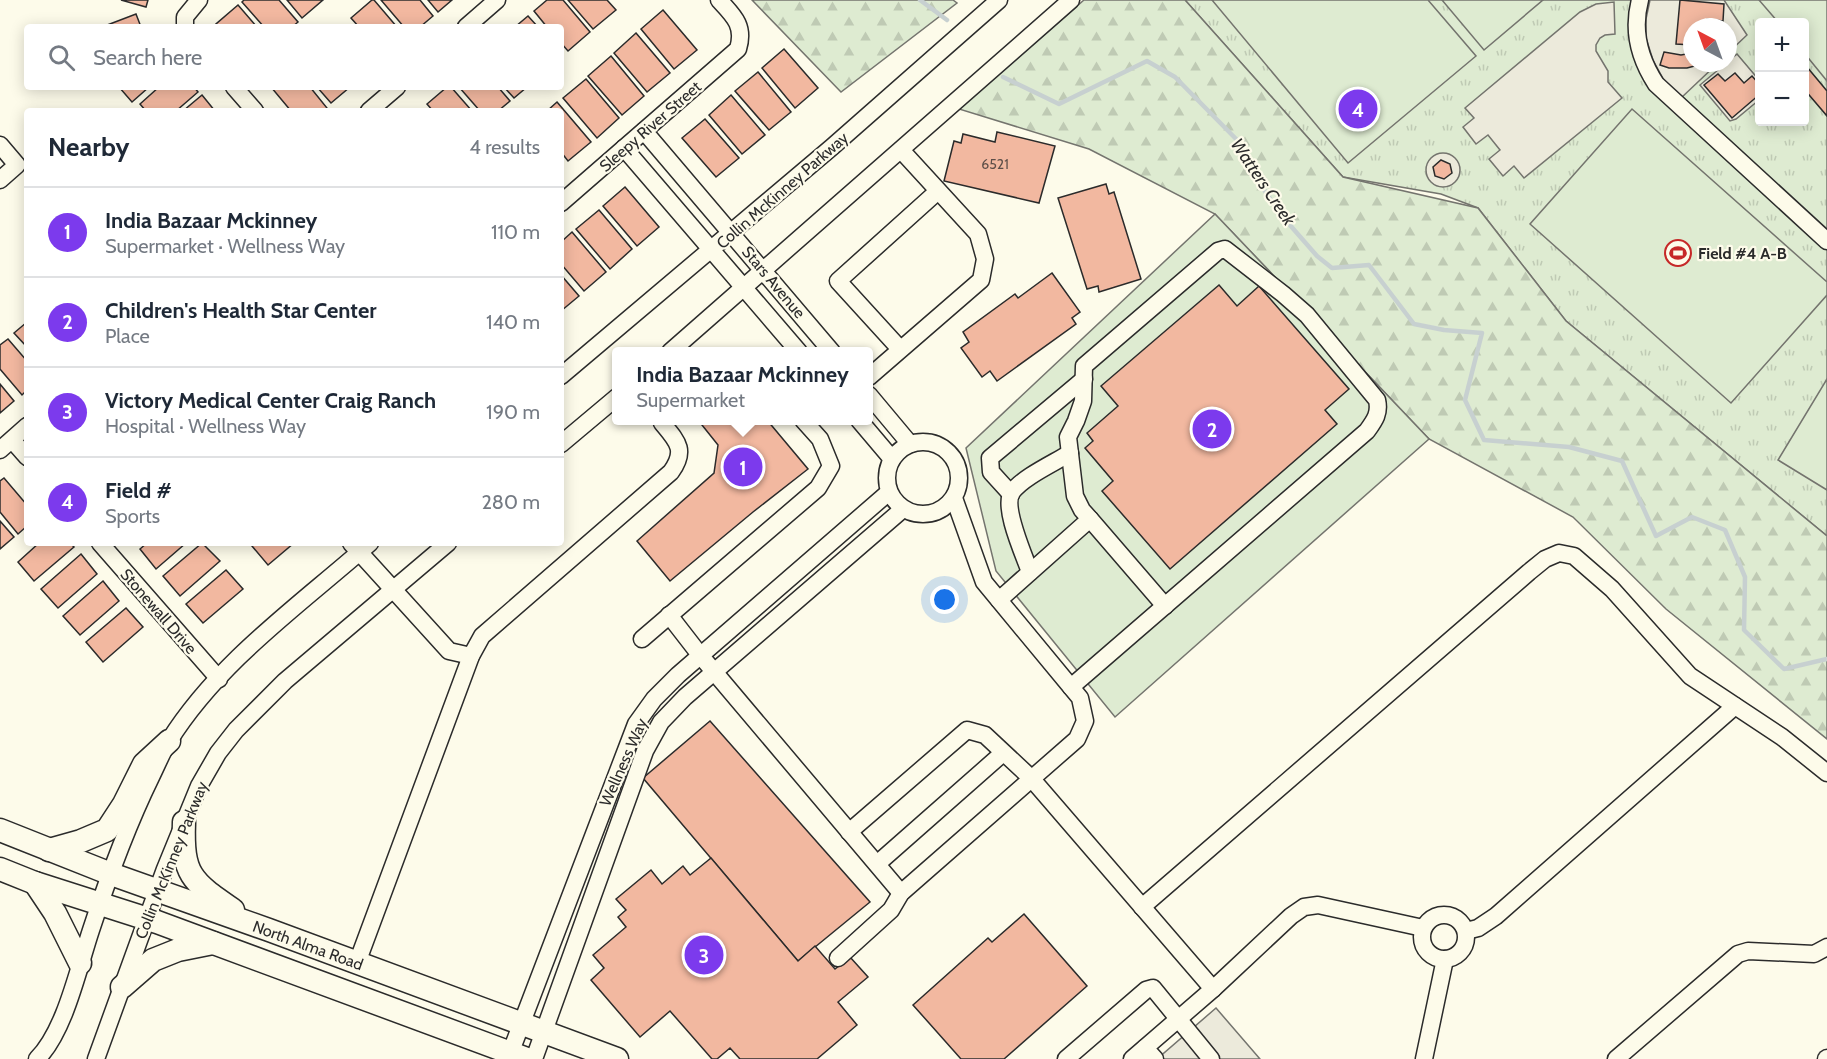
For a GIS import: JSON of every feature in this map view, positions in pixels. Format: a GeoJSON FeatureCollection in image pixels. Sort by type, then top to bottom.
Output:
{"type":"FeatureCollection","features":[{"type":"Feature","properties":{"kind":"main road"},"geometry":{"type":"LineString","coordinates":[[49,850],[81,841],[106,830],[124,804],[144,764],[169,741]]}},
{"type":"Feature","properties":{"kind":"main road"},"geometry":{"type":"LineString","coordinates":[[184,822],[183,850],[192,876],[200,886],[256,926]]}},
{"type":"Feature","properties":{"kind":"main road","name":"North Alma Road"},"geometry":{"type":"LineString","coordinates":[[0,830],[156,891],[617,1059]]}},
{"type":"Feature","properties":{"kind":"main road","name":"North Alma Road"},"geometry":{"type":"LineString","coordinates":[[0,869],[35,883],[146,918],[515,1057]]}},
{"type":"Feature","properties":{"kind":"main road"},"geometry":{"type":"LineString","coordinates":[[35,883],[55,913],[80,963]]}},
{"type":"Feature","properties":{"kind":"main road"},"geometry":{"type":"LineString","coordinates":[[122,987],[153,960],[178,950],[213,943]]}},
{"type":"Feature","properties":{"kind":"street"},"geometry":{"type":"LineString","coordinates":[[469,24],[497,0]]}},
{"type":"Feature","properties":{"kind":"street","name":"Sleepy River Street"},"geometry":{"type":"LineString","coordinates":[[564,199],[738,50],[742,38],[739,25],[719,0]]}},
{"type":"Feature","properties":{"kind":"street","name":"Collin McKinney Parkway"},"geometry":{"type":"LineString","coordinates":[[564,373],[732,233],[999,0]]}},
{"type":"Feature","properties":{"kind":"street"},"geometry":{"type":"LineString","coordinates":[[675,347],[1071,0]]}},
{"type":"Feature","properties":{"kind":"street"},"geometry":{"type":"LineString","coordinates":[[1640,0],[1635,26],[1638,42],[1645,66],[1656,84],[1827,241]]}},
{"type":"Feature","properties":{"kind":"street"},"geometry":{"type":"LineString","coordinates":[[185,24],[185,16],[197,2]]}},
{"type":"Feature","properties":{"kind":"street"},"geometry":{"type":"LineString","coordinates":[[237,90],[252,108]]}},
{"type":"Feature","properties":{"kind":"street"},"geometry":{"type":"LineString","coordinates":[[372,108],[394,90]]}},
{"type":"Feature","properties":{"kind":"street","name":"Stars Avenue"},"geometry":{"type":"LineString","coordinates":[[644,131],[829,347]]}},
{"type":"Feature","properties":{"kind":"street"},"geometry":{"type":"LineString","coordinates":[[0,145],[17,165],[0,180]]}},
{"type":"Feature","properties":{"kind":"street","name":"Stars Avenue"},"geometry":{"type":"LineString","coordinates":[[624,148],[796,347]]}},
{"type":"Feature","properties":{"kind":"street"},"geometry":{"type":"LineString","coordinates":[[873,374],[981,280],[985,259],[978,234],[901,150]]}},
{"type":"Feature","properties":{"kind":"street"},"geometry":{"type":"LineString","coordinates":[[900,350],[838,281],[938,190]]}},
{"type":"Feature","properties":{"kind":"street"},"geometry":{"type":"LineString","coordinates":[[1071,687],[1166,606],[1367,431],[1376,419],[1379,408],[1377,400],[1307,315],[1226,249],[1218,250],[1084,366],[1083,401],[1068,437],[1075,496],[1082,510],[1166,606]]}},
{"type":"Feature","properties":{"kind":"street"},"geometry":{"type":"LineString","coordinates":[[1011,494],[991,472],[990,458],[1084,379]]}},
{"type":"Feature","properties":{"kind":"street"},"geometry":{"type":"LineString","coordinates":[[873,400],[910,444]]}},
{"type":"Feature","properties":{"kind":"street"},"geometry":{"type":"LineString","coordinates":[[564,441],[612,401]]}},
{"type":"Feature","properties":{"kind":"street"},"geometry":{"type":"LineString","coordinates":[[357,963],[471,656],[482,636],[670,472],[679,460],[679,451],[676,439],[664,425]]}},
{"type":"Feature","properties":{"kind":"street"},"geometry":{"type":"LineString","coordinates":[[642,639],[818,488],[831,466],[820,439],[807,425]]}},
{"type":"Feature","properties":{"kind":"street"},"geometry":{"type":"LineString","coordinates":[[863,425],[892,459]]}},
{"type":"Feature","properties":{"kind":"street"},"geometry":{"type":"LineString","coordinates":[[24,429],[6,445],[24,456]]}},
{"type":"Feature","properties":{"kind":"street"},"geometry":{"type":"LineString","coordinates":[[929,442],[938,445],[949,452],[959,471],[959,486],[954,498],[946,507],[927,515],[915,514],[903,509],[892,499],[887,487],[887,471],[892,459],[899,450],[910,444],[929,442]]}},
{"type":"Feature","properties":{"kind":"street"},"geometry":{"type":"LineString","coordinates":[[1030,572],[1009,510],[1011,494],[1021,483],[1070,453]]}},
{"type":"Feature","properties":{"kind":"street","name":"Wellness Way"},"geometry":{"type":"LineString","coordinates":[[515,1057],[521,1024],[636,724],[654,699],[700,656],[889,492]]}},
{"type":"Feature","properties":{"kind":"street"},"geometry":{"type":"LineString","coordinates":[[838,958],[891,910],[902,893],[1077,740],[1085,721],[1080,698],[984,582],[954,498]]}},
{"type":"Feature","properties":{"kind":"street","name":"Wellness Way"},"geometry":{"type":"LineString","coordinates":[[534,1059],[645,751],[662,722],[685,697],[903,509]]}},
{"type":"Feature","properties":{"kind":"street"},"geometry":{"type":"LineString","coordinates":[[999,600],[1090,519]]}},
{"type":"Feature","properties":{"kind":"street","name":"Stonewall Drive"},"geometry":{"type":"LineString","coordinates":[[103,546],[219,679]]}},
{"type":"Feature","properties":{"kind":"street"},"geometry":{"type":"LineString","coordinates":[[37,1059],[59,1026],[111,874],[138,805],[169,741],[219,679],[287,613],[360,546],[393,590],[449,651],[471,656]]}},
{"type":"Feature","properties":{"kind":"street","name":"Collin McKinney Parkway"},"geometry":{"type":"LineString","coordinates":[[96,1059],[156,891],[199,786],[218,753],[236,730],[285,681],[444,546]]}},
{"type":"Feature","properties":{"kind":"street"},"geometry":{"type":"LineString","coordinates":[[1142,907],[1529,572],[1545,559],[1559,553],[1574,556],[1582,561],[1612,589],[1690,675],[1782,737],[1827,773]]}},
{"type":"Feature","properties":{"kind":"street"},"geometry":{"type":"LineString","coordinates":[[669,615],[700,656],[902,893]]}},
{"type":"Feature","properties":{"kind":"street"},"geometry":{"type":"LineString","coordinates":[[1466,931],[1478,928],[1496,916],[1735,706]]}},
{"type":"Feature","properties":{"kind":"street"},"geometry":{"type":"LineString","coordinates":[[849,832],[966,730],[986,735],[1031,778],[1213,989]]}},
{"type":"Feature","properties":{"kind":"street"},"geometry":{"type":"LineString","coordinates":[[877,864],[1003,753]]}},
{"type":"Feature","properties":{"kind":"street"},"geometry":{"type":"LineString","coordinates":[[597,822],[617,829]]}},
{"type":"Feature","properties":{"kind":"street"},"geometry":{"type":"LineString","coordinates":[[570,894],[592,901]]}},
{"type":"Feature","properties":{"kind":"street"},"geometry":{"type":"LineString","coordinates":[[1132,1059],[1150,1053],[1177,1020],[1304,907],[1318,905],[1424,928]]}},
{"type":"Feature","properties":{"kind":"street"},"geometry":{"type":"LineString","coordinates":[[1446,914],[1458,920],[1466,931],[1462,950],[1445,959],[1431,955],[1423,943],[1424,928],[1432,918],[1446,914]]}},
{"type":"Feature","properties":{"kind":"street"},"geometry":{"type":"LineString","coordinates":[[1616,1059],[1738,954],[1748,951],[1814,954],[1827,947]]}},
{"type":"Feature","properties":{"kind":"street"},"geometry":{"type":"LineString","coordinates":[[1424,1059],[1445,959]]}},
{"type":"Feature","properties":{"kind":"street"},"geometry":{"type":"LineString","coordinates":[[1066,1059],[1146,990],[1152,988],[1211,1059]]}},
{"type":"Feature","properties":{"kind":"green space"},"geometry":{"type":"Polygon","coordinates":[[[752,0],[953,0],[957,3],[841,92],[752,0]]]}},
{"type":"Feature","properties":{"kind":"green space"},"geometry":{"type":"Polygon","coordinates":[[[1084,0],[1185,0],[1343,177],[1478,208],[1566,321],[1827,536],[1827,739],[1666,609],[1573,517],[1429,439],[1215,214],[1089,149],[959,109],[1084,0]]]}},
{"type":"Feature","properties":{"kind":"green space"},"geometry":{"type":"Polygon","coordinates":[[[1185,0],[1827,0],[1827,536],[1566,321],[1478,208],[1441,194],[1343,177],[1185,0]]]}},
{"type":"Feature","properties":{"kind":"green space"},"geometry":{"type":"Polygon","coordinates":[[[1212,0],[1428,0],[1476,56],[1348,163],[1212,0]]]}},
{"type":"Feature","properties":{"kind":"green space"},"geometry":{"type":"Polygon","coordinates":[[[1442,0],[1543,0],[1484,50],[1442,0]]]}},
{"type":"Feature","properties":{"kind":"green space"},"geometry":{"type":"Polygon","coordinates":[[[1759,0],[1827,0],[1827,81],[1809,59],[1809,18],[1775,18],[1759,0]]]}},
{"type":"Feature","properties":{"kind":"green space","name":"Field #4 A-B"},"geometry":{"type":"Polygon","coordinates":[[[1632,109],[1827,282],[1827,295],[1731,403],[1530,224],[1632,109]]]}},
{"type":"Feature","properties":{"kind":"green space"},"geometry":{"type":"Polygon","coordinates":[[[1215,214],[1429,439],[1115,717],[996,571],[966,448],[1215,214]]]}},
{"type":"Feature","properties":{"kind":"green space"},"geometry":{"type":"Polygon","coordinates":[[[1827,379],[1827,490],[1778,460],[1827,379]]]}},
{"type":"Feature","properties":{"kind":"shaded area"},"geometry":{"type":"Polygon","coordinates":[[[1650,0],[1724,0],[1736,18],[1683,18],[1683,72],[1708,72],[1681,98],[1666,84],[1653,60],[1646,38],[1646,19],[1650,0]]]}},
{"type":"Feature","properties":{"kind":"shaded area"},"geometry":{"type":"Polygon","coordinates":[[[1614,2],[1615,34],[1600,38],[1596,51],[1608,71],[1608,82],[1622,98],[1524,178],[1514,166],[1503,176],[1489,159],[1500,150],[1488,135],[1476,144],[1463,127],[1474,118],[1465,108],[1580,12],[1596,4],[1614,2]]]}},
{"type":"Feature","properties":{"kind":"shaded area"},"geometry":{"type":"Polygon","coordinates":[[[1737,20],[1747,35],[1737,44],[1737,20]]]}},
{"type":"Feature","properties":{"kind":"shaded area"},"geometry":{"type":"Polygon","coordinates":[[[1737,54],[1755,75],[1755,103],[1736,119],[1730,121],[1700,85],[1716,72],[1737,72],[1737,54]]]}},
{"type":"Feature","properties":{"kind":"shaded area"},"geometry":{"type":"Polygon","coordinates":[[[1443,153],[1455,158],[1460,170],[1455,182],[1443,187],[1431,182],[1426,170],[1431,158],[1443,153]]]}},
{"type":"Feature","properties":{"kind":"shaded area"},"geometry":{"type":"Polygon","coordinates":[[[1216,1008],[1260,1059],[1157,1059],[1216,1008]]]}},
{"type":"Feature","properties":{"kind":"building"},"geometry":{"type":"Polygon","coordinates":[[[121,0],[148,0],[146,7],[121,0]]]}},
{"type":"Feature","properties":{"kind":"building"},"geometry":{"type":"Polygon","coordinates":[[[244,0],[279,0],[298,22],[296,24],[261,24],[242,2],[244,0]]]}},
{"type":"Feature","properties":{"kind":"building"},"geometry":{"type":"Polygon","coordinates":[[[287,0],[323,0],[302,18],[287,0]]]}},
{"type":"Feature","properties":{"kind":"building"},"geometry":{"type":"Polygon","coordinates":[[[374,0],[394,24],[356,24],[351,18],[374,0]]]}},
{"type":"Feature","properties":{"kind":"building"},"geometry":{"type":"Polygon","coordinates":[[[381,0],[420,0],[433,16],[424,24],[401,24],[381,0]]]}},
{"type":"Feature","properties":{"kind":"building"},"geometry":{"type":"Polygon","coordinates":[[[428,0],[452,0],[438,12],[428,0]]]}},
{"type":"Feature","properties":{"kind":"building"},"geometry":{"type":"Polygon","coordinates":[[[547,0],[563,0],[590,32],[568,51],[564,46],[564,24],[545,24],[534,11],[547,0]]]}},
{"type":"Feature","properties":{"kind":"building"},"geometry":{"type":"Polygon","coordinates":[[[568,0],[607,0],[616,10],[593,29],[568,0]]]}},
{"type":"Feature","properties":{"kind":"building"},"geometry":{"type":"Polygon","coordinates":[[[1680,0],[1724,4],[1723,18],[1683,18],[1683,44],[1676,44],[1680,0]]]}},
{"type":"Feature","properties":{"kind":"building"},"geometry":{"type":"Polygon","coordinates":[[[238,5],[254,24],[216,24],[238,5]]]}},
{"type":"Feature","properties":{"kind":"building"},"geometry":{"type":"Polygon","coordinates":[[[663,10],[697,50],[674,69],[641,29],[663,10]]]}},
{"type":"Feature","properties":{"kind":"building"},"geometry":{"type":"Polygon","coordinates":[[[136,14],[140,24],[110,24],[136,14]]]}},
{"type":"Feature","properties":{"kind":"building"},"geometry":{"type":"Polygon","coordinates":[[[528,16],[535,24],[519,24],[528,16]]]}},
{"type":"Feature","properties":{"kind":"building"},"geometry":{"type":"Polygon","coordinates":[[[636,33],[670,73],[647,92],[614,53],[636,33]]]}},
{"type":"Feature","properties":{"kind":"building"},"geometry":{"type":"Polygon","coordinates":[[[784,49],[818,88],[795,108],[762,68],[784,49]]]}},
{"type":"Feature","properties":{"kind":"building"},"geometry":{"type":"Polygon","coordinates":[[[1664,52],[1683,55],[1683,68],[1669,68],[1660,65],[1664,52]]]}},
{"type":"Feature","properties":{"kind":"building"},"geometry":{"type":"Polygon","coordinates":[[[611,56],[644,96],[622,115],[588,76],[611,56]]]}},
{"type":"Feature","properties":{"kind":"building"},"geometry":{"type":"Polygon","coordinates":[[[1809,69],[1827,91],[1827,116],[1809,95],[1809,69]]]}},
{"type":"Feature","properties":{"kind":"building"},"geometry":{"type":"Polygon","coordinates":[[[758,72],[791,112],[769,130],[735,91],[758,72]]]}},
{"type":"Feature","properties":{"kind":"building"},"geometry":{"type":"Polygon","coordinates":[[[1735,73],[1744,83],[1752,76],[1755,79],[1755,98],[1732,118],[1704,85],[1718,74],[1725,81],[1735,73]]]}},
{"type":"Feature","properties":{"kind":"building"},"geometry":{"type":"Polygon","coordinates":[[[586,79],[619,118],[597,138],[563,98],[586,79]]]}},
{"type":"Feature","properties":{"kind":"building"},"geometry":{"type":"Polygon","coordinates":[[[122,90],[146,90],[132,102],[122,90]]]}},
{"type":"Feature","properties":{"kind":"building"},"geometry":{"type":"Polygon","coordinates":[[[156,90],[196,90],[198,92],[179,108],[143,108],[140,104],[156,90]]]}},
{"type":"Feature","properties":{"kind":"building"},"geometry":{"type":"Polygon","coordinates":[[[274,90],[312,90],[327,108],[288,108],[274,90]]]}},
{"type":"Feature","properties":{"kind":"building"},"geometry":{"type":"Polygon","coordinates":[[[320,90],[346,90],[331,103],[320,90]]]}},
{"type":"Feature","properties":{"kind":"building"},"geometry":{"type":"Polygon","coordinates":[[[443,90],[454,90],[469,108],[430,108],[427,104],[443,90]]]}},
{"type":"Feature","properties":{"kind":"building"},"geometry":{"type":"Polygon","coordinates":[[[462,90],[501,90],[510,101],[502,108],[477,108],[462,90]]]}},
{"type":"Feature","properties":{"kind":"building"},"geometry":{"type":"Polygon","coordinates":[[[507,90],[523,90],[514,98],[507,90]]]}},
{"type":"Feature","properties":{"kind":"building"},"geometry":{"type":"Polygon","coordinates":[[[202,95],[213,108],[187,108],[202,95]]]}},
{"type":"Feature","properties":{"kind":"building"},"geometry":{"type":"Polygon","coordinates":[[[731,95],[765,135],[742,154],[709,115],[731,95]]]}},
{"type":"Feature","properties":{"kind":"building"},"geometry":{"type":"Polygon","coordinates":[[[557,102],[562,108],[550,108],[557,102]]]}},
{"type":"Feature","properties":{"kind":"building"},"geometry":{"type":"Polygon","coordinates":[[[564,110],[591,142],[568,161],[564,156],[564,110]]]}},
{"type":"Feature","properties":{"kind":"building"},"geometry":{"type":"Polygon","coordinates":[[[705,119],[739,158],[716,177],[682,138],[705,119]]]}},
{"type":"Feature","properties":{"kind":"building"},"geometry":{"type":"Polygon","coordinates":[[[997,132],[1055,146],[1039,203],[944,181],[954,141],[961,143],[963,134],[995,142],[997,132]]]}},
{"type":"Feature","properties":{"kind":"building"},"geometry":{"type":"Polygon","coordinates":[[[1441,160],[1450,164],[1452,173],[1444,179],[1435,176],[1433,167],[1441,160]]]}},
{"type":"Feature","properties":{"kind":"building"},"geometry":{"type":"Polygon","coordinates":[[[1106,184],[1109,194],[1114,192],[1141,279],[1099,292],[1098,286],[1087,289],[1058,198],[1106,184]]]}},
{"type":"Feature","properties":{"kind":"building"},"geometry":{"type":"Polygon","coordinates":[[[625,187],[659,227],[637,246],[603,206],[625,187]]]}},
{"type":"Feature","properties":{"kind":"building"},"geometry":{"type":"Polygon","coordinates":[[[599,210],[632,249],[610,269],[576,229],[599,210]]]}},
{"type":"Feature","properties":{"kind":"building"},"geometry":{"type":"Polygon","coordinates":[[[572,232],[606,272],[584,291],[564,268],[564,239],[572,232]]]}},
{"type":"Feature","properties":{"kind":"building"},"geometry":{"type":"Polygon","coordinates":[[[1052,273],[1080,312],[1072,318],[1076,324],[997,381],[990,371],[982,377],[961,348],[969,342],[963,332],[1015,294],[1018,298],[1052,273]]]}},
{"type":"Feature","properties":{"kind":"building"},"geometry":{"type":"Polygon","coordinates":[[[564,278],[579,296],[564,308],[564,278]]]}},
{"type":"Feature","properties":{"kind":"building"},"geometry":{"type":"Polygon","coordinates":[[[1219,285],[1237,306],[1259,286],[1349,389],[1325,410],[1337,424],[1170,569],[1102,491],[1113,481],[1085,448],[1093,441],[1087,433],[1118,406],[1101,386],[1219,285]]]}},
{"type":"Feature","properties":{"kind":"building"},"geometry":{"type":"Polygon","coordinates":[[[24,325],[24,344],[14,333],[24,325]]]}},
{"type":"Feature","properties":{"kind":"building"},"geometry":{"type":"Polygon","coordinates":[[[8,339],[24,358],[24,393],[22,395],[0,369],[0,345],[8,339]]]}},
{"type":"Feature","properties":{"kind":"building"},"geometry":{"type":"Polygon","coordinates":[[[0,384],[14,401],[0,413],[0,384]]]}},
{"type":"Feature","properties":{"kind":"building"},"geometry":{"type":"Polygon","coordinates":[[[702,425],[771,425],[808,469],[670,581],[637,541],[714,473],[718,445],[702,425]]]}},
{"type":"Feature","properties":{"kind":"building"},"geometry":{"type":"Polygon","coordinates":[[[4,478],[24,501],[24,529],[18,534],[0,512],[0,481],[4,478]]]}},
{"type":"Feature","properties":{"kind":"building"},"geometry":{"type":"Polygon","coordinates":[[[0,521],[14,537],[0,549],[0,521]]]}},
{"type":"Feature","properties":{"kind":"building"},"geometry":{"type":"Polygon","coordinates":[[[36,546],[74,547],[34,581],[18,562],[36,546]]]}},
{"type":"Feature","properties":{"kind":"building"},"geometry":{"type":"Polygon","coordinates":[[[144,546],[183,546],[156,569],[140,549],[144,546]]]}},
{"type":"Feature","properties":{"kind":"building"},"geometry":{"type":"Polygon","coordinates":[[[198,546],[205,546],[220,561],[180,596],[163,576],[198,546]]]}},
{"type":"Feature","properties":{"kind":"building"},"geometry":{"type":"Polygon","coordinates":[[[252,546],[290,546],[268,565],[252,546]]]}},
{"type":"Feature","properties":{"kind":"building"},"geometry":{"type":"Polygon","coordinates":[[[81,554],[97,574],[58,608],[41,589],[81,554]]]}},
{"type":"Feature","properties":{"kind":"building"},"geometry":{"type":"Polygon","coordinates":[[[226,570],[243,589],[203,623],[186,604],[226,570]]]}},
{"type":"Feature","properties":{"kind":"building"},"geometry":{"type":"Polygon","coordinates":[[[103,581],[119,601],[80,635],[63,616],[103,581]]]}},
{"type":"Feature","properties":{"kind":"building"},"geometry":{"type":"Polygon","coordinates":[[[126,608],[143,627],[103,662],[86,642],[126,608]]]}},
{"type":"Feature","properties":{"kind":"building"},"geometry":{"type":"Polygon","coordinates":[[[710,721],[870,902],[798,961],[643,778],[710,721]]]}},
{"type":"Feature","properties":{"kind":"building"},"geometry":{"type":"Polygon","coordinates":[[[711,858],[798,961],[815,946],[835,969],[850,957],[868,977],[838,1002],[857,1025],[817,1059],[740,1059],[730,1048],[717,1059],[712,1059],[670,1011],[640,1037],[591,980],[604,968],[593,955],[626,927],[618,917],[626,910],[616,899],[651,870],[662,884],[683,866],[690,875],[711,858]]]}},
{"type":"Feature","properties":{"kind":"building"},"geometry":{"type":"Polygon","coordinates":[[[1024,914],[1087,986],[1004,1059],[961,1059],[913,1005],[988,938],[992,942],[1024,914]]]}},
{"type":"Feature","properties":{"kind":"waterway","name":"Watters Creek"},"geometry":{"type":"LineString","coordinates":[[920,0],[947,20]]}},
{"type":"Feature","properties":{"kind":"waterway","name":"Watters Creek"},"geometry":{"type":"LineString","coordinates":[[1003,77],[1059,104],[1147,61],[1175,77],[1240,143],[1258,181],[1282,216],[1317,256],[1332,268],[1369,265],[1414,324],[1444,330],[1482,333],[1465,400],[1484,440],[1569,447],[1622,461],[1656,536],[1692,517],[1725,530],[1745,577],[1744,630],[1784,669],[1827,659]]}},
{"type":"Feature","properties":{"kind":"place","name":"Field #"},"geometry":{"type":"Point","coordinates":[1358,109]}},
{"type":"Feature","properties":{"kind":"place","name":"Field #4 A-B"},"geometry":{"type":"Point","coordinates":[1678,253]}},
{"type":"Feature","properties":{"kind":"place","name":"Children's Health Star Center"},"geometry":{"type":"Point","coordinates":[1212,429]}},
{"type":"Feature","properties":{"kind":"place","name":"India Bazaar Mckinney"},"geometry":{"type":"Point","coordinates":[743,467]}},
{"type":"Feature","properties":{"kind":"place","name":"Victory Medical Center Craig Ranch"},"geometry":{"type":"Point","coordinates":[704,955]}}]}
